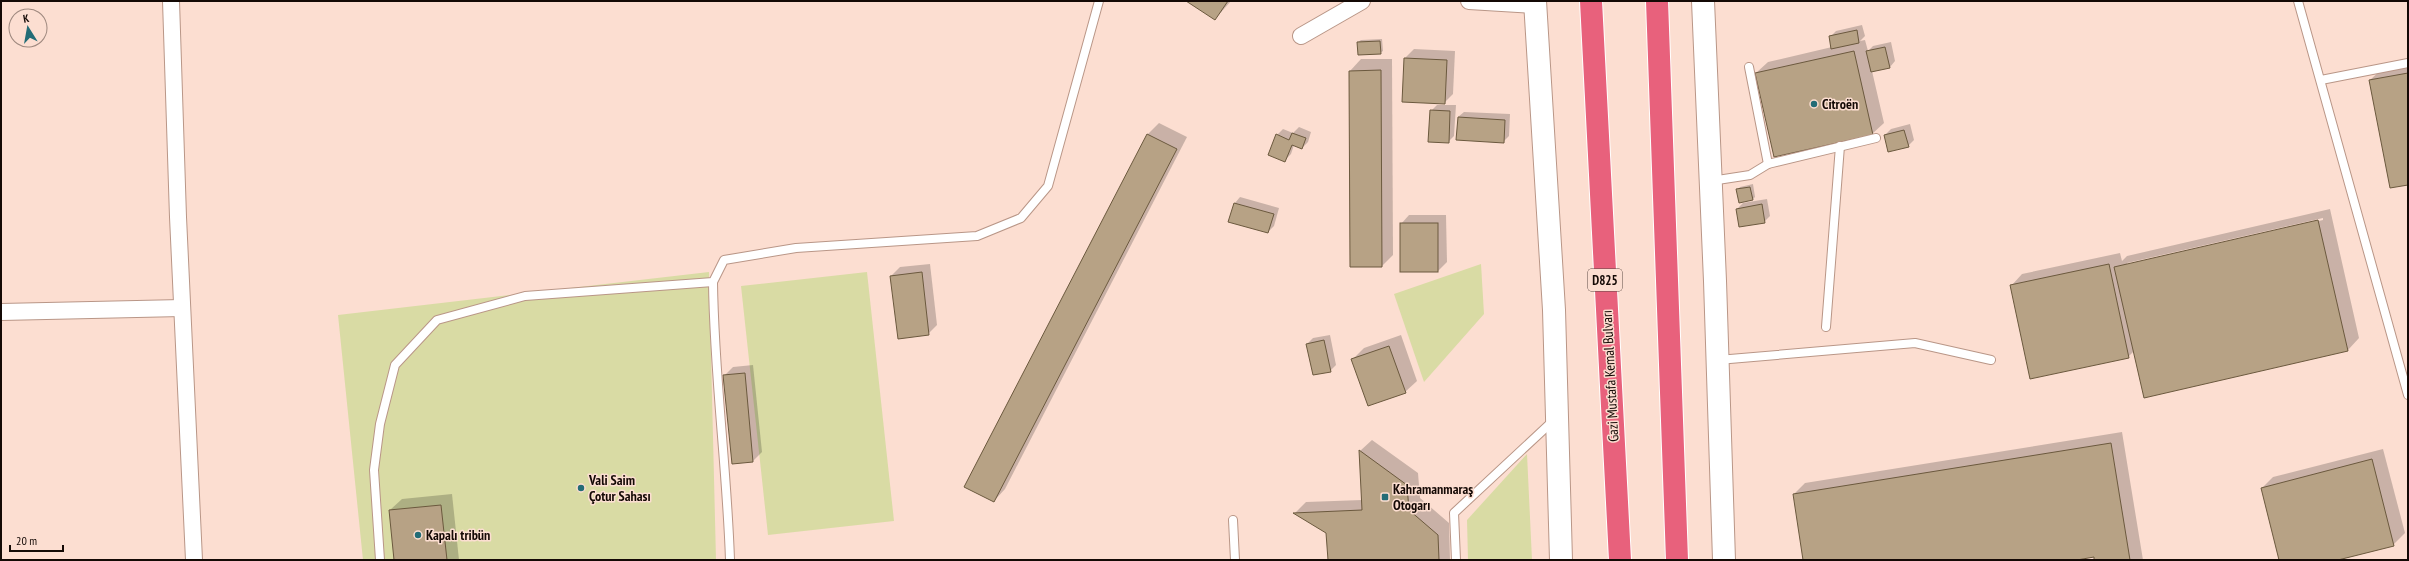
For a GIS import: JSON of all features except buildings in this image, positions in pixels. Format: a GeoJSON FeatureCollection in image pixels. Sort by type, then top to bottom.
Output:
{"type":"FeatureCollection","features":[{"type":"Feature","properties":{"kind":"highway","name":"Gazi Mustafa Kemal Bulvarı"},"geometry":{"type":"LineString","coordinates":[[1591,1],[1620,560]]}},
{"type":"Feature","properties":{"kind":"highway"},"geometry":{"type":"LineString","coordinates":[[1657,1],[1677,560]]}},
{"type":"Feature","properties":{"kind":"street"},"geometry":{"type":"LineString","coordinates":[[171,1],[182,308],[194,560]]}},
{"type":"Feature","properties":{"kind":"street"},"geometry":{"type":"LineString","coordinates":[[1301,36],[1362,1]]}},
{"type":"Feature","properties":{"kind":"street"},"geometry":{"type":"LineString","coordinates":[[1469,1],[1535,3],[1554,310],[1561,560]]}},
{"type":"Feature","properties":{"kind":"street"},"geometry":{"type":"LineString","coordinates":[[1703,1],[1718,360],[1724,560]]}},
{"type":"Feature","properties":{"kind":"street"},"geometry":{"type":"LineString","coordinates":[[1,312],[182,308]]}},
{"type":"Feature","properties":{"kind":"lane"},"geometry":{"type":"LineString","coordinates":[[730,560],[728,511],[714,345],[713,282],[724,260],[796,248],[977,236],[1021,218],[1048,186],[1099,1]]}},
{"type":"Feature","properties":{"kind":"lane"},"geometry":{"type":"LineString","coordinates":[[2298,1],[2408,395]]}},
{"type":"Feature","properties":{"kind":"lane"},"geometry":{"type":"LineString","coordinates":[[2321,80],[2408,63]]}},
{"type":"Feature","properties":{"kind":"lane"},"geometry":{"type":"LineString","coordinates":[[1749,67],[1768,164]]}},
{"type":"Feature","properties":{"kind":"lane"},"geometry":{"type":"LineString","coordinates":[[1711,181],[1750,175],[1768,164],[1876,138]]}},
{"type":"Feature","properties":{"kind":"lane"},"geometry":{"type":"LineString","coordinates":[[1826,327],[1840,146]]}},
{"type":"Feature","properties":{"kind":"lane"},"geometry":{"type":"LineString","coordinates":[[380,560],[374,470],[380,424],[395,365],[437,320],[525,296],[713,282]]}},
{"type":"Feature","properties":{"kind":"lane"},"geometry":{"type":"LineString","coordinates":[[1718,360],[1915,343],[1992,360]]}},
{"type":"Feature","properties":{"kind":"lane"},"geometry":{"type":"LineString","coordinates":[[1456,560],[1454,513],[1556,418]]}},
{"type":"Feature","properties":{"kind":"lane"},"geometry":{"type":"LineString","coordinates":[[1233,520],[1235,560]]}},
{"type":"Feature","properties":{"kind":"green space"},"geometry":{"type":"Polygon","coordinates":[[[1481,264],[1484,314],[1424,382],[1394,294],[1481,264]]]}},
{"type":"Feature","properties":{"kind":"green space"},"geometry":{"type":"Polygon","coordinates":[[[709,272],[716,560],[363,560],[338,315],[709,272]]]}},
{"type":"Feature","properties":{"kind":"green space"},"geometry":{"type":"Polygon","coordinates":[[[867,272],[894,521],[768,535],[741,286],[867,272]]]}},
{"type":"Feature","properties":{"kind":"green space"},"geometry":{"type":"Polygon","coordinates":[[[1527,454],[1532,560],[1468,560],[1467,520],[1527,454]]]}},
{"type":"Feature","properties":{"kind":"place","name":"Citroën"},"geometry":{"type":"Point","coordinates":[1814,104]}},
{"type":"Feature","properties":{"kind":"place","name":"Vali Saim Çotur Sahası"},"geometry":{"type":"Point","coordinates":[581,488]}},
{"type":"Feature","properties":{"kind":"place","name":"Kahramanmaraş Otogarı"},"geometry":{"type":"Point","coordinates":[1385,497]}},
{"type":"Feature","properties":{"kind":"place","name":"Kapalı tribün"},"geometry":{"type":"Point","coordinates":[418,535]}}]}
